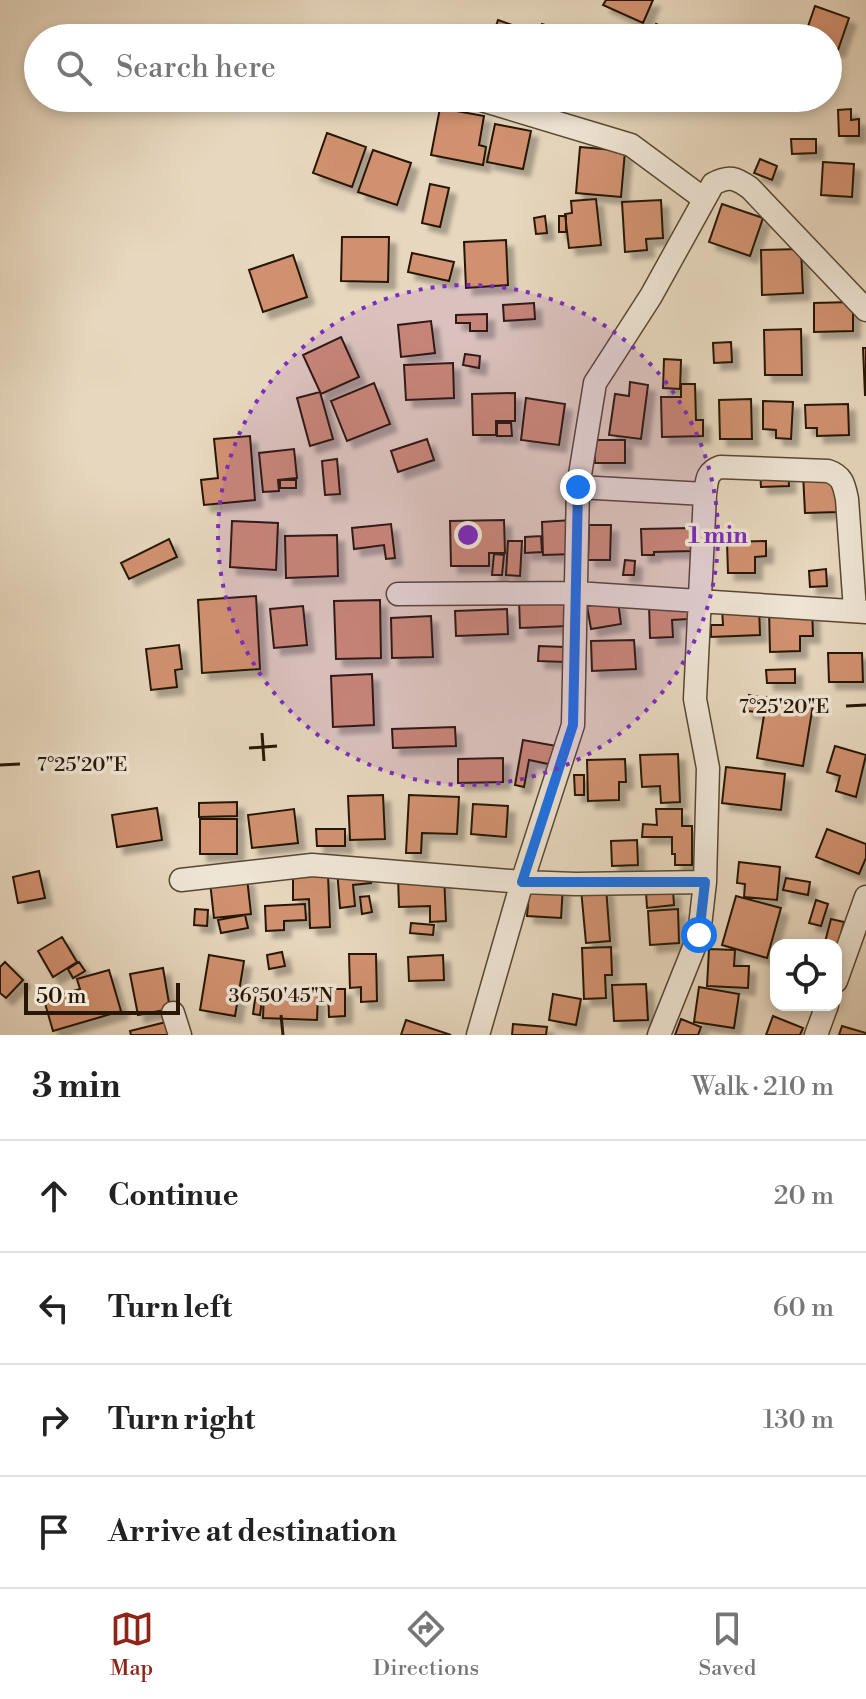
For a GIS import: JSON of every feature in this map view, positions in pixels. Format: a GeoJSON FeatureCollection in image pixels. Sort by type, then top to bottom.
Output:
{"type":"FeatureCollection","features":[{"type":"Feature","properties":{"kind":"street"},"geometry":{"type":"LineString","coordinates":[[521,112],[631,145],[704,199]]}},
{"type":"Feature","properties":{"kind":"street"},"geometry":{"type":"LineString","coordinates":[[478,1035],[522,882],[573,725],[578,487],[595,383],[651,296],[713,184],[724,177],[737,178],[750,188],[866,310]]}},
{"type":"Feature","properties":{"kind":"street"},"geometry":{"type":"LineString","coordinates":[[398,594],[576,593],[701,600],[860,611],[843,481],[837,474],[828,471],[720,467],[711,470],[707,476],[705,494],[701,600],[695,699],[708,768],[705,882],[699,935],[659,1035]]}},
{"type":"Feature","properties":{"kind":"street"},"geometry":{"type":"LineString","coordinates":[[578,487],[705,494]]}},
{"type":"Feature","properties":{"kind":"street"},"geometry":{"type":"LineString","coordinates":[[181,880],[312,865],[522,882],[705,882]]}},
{"type":"Feature","properties":{"kind":"street"},"geometry":{"type":"LineString","coordinates":[[842,964],[866,897]]}},
{"type":"Feature","properties":{"kind":"street"},"geometry":{"type":"LineString","coordinates":[[816,1035],[825,1011]]}},
{"type":"Feature","properties":{"kind":"building"},"geometry":{"type":"Polygon","coordinates":[[[606,0],[653,0],[643,23],[603,5],[606,0]]]}},
{"type":"Feature","properties":{"kind":"building"},"geometry":{"type":"Polygon","coordinates":[[[815,6],[849,18],[842,38],[842,24],[809,24],[815,6]]]}},
{"type":"Feature","properties":{"kind":"building"},"geometry":{"type":"Polygon","coordinates":[[[851,109],[851,120],[859,119],[859,136],[839,136],[838,112],[851,109]]]}},
{"type":"Feature","properties":{"kind":"building"},"geometry":{"type":"Polygon","coordinates":[[[439,112],[484,116],[479,145],[486,147],[483,165],[431,155],[439,112]]]}},
{"type":"Feature","properties":{"kind":"building"},"geometry":{"type":"Polygon","coordinates":[[[495,124],[531,131],[523,169],[487,162],[495,124]]]}},
{"type":"Feature","properties":{"kind":"building"},"geometry":{"type":"Polygon","coordinates":[[[327,133],[366,147],[352,187],[313,173],[327,133]]]}},
{"type":"Feature","properties":{"kind":"building"},"geometry":{"type":"Polygon","coordinates":[[[791,139],[816,139],[816,153],[792,154],[791,139]]]}},
{"type":"Feature","properties":{"kind":"building"},"geometry":{"type":"Polygon","coordinates":[[[580,147],[625,151],[621,197],[576,193],[580,147]]]}},
{"type":"Feature","properties":{"kind":"building"},"geometry":{"type":"Polygon","coordinates":[[[373,150],[411,163],[397,205],[358,192],[373,150]]]}},
{"type":"Feature","properties":{"kind":"building"},"geometry":{"type":"Polygon","coordinates":[[[760,159],[777,166],[772,180],[754,173],[760,159]]]}},
{"type":"Feature","properties":{"kind":"building"},"geometry":{"type":"Polygon","coordinates":[[[823,162],[854,164],[852,197],[821,195],[823,162]]]}},
{"type":"Feature","properties":{"kind":"building"},"geometry":{"type":"Polygon","coordinates":[[[430,184],[449,188],[440,227],[422,223],[430,184]]]}},
{"type":"Feature","properties":{"kind":"building"},"geometry":{"type":"Polygon","coordinates":[[[596,199],[601,245],[569,248],[565,214],[572,213],[571,201],[596,199]]]}},
{"type":"Feature","properties":{"kind":"building"},"geometry":{"type":"Polygon","coordinates":[[[661,200],[663,238],[646,239],[647,250],[625,252],[622,202],[661,200]]]}},
{"type":"Feature","properties":{"kind":"building"},"geometry":{"type":"Polygon","coordinates":[[[722,204],[763,218],[750,256],[709,242],[722,204]]]}},
{"type":"Feature","properties":{"kind":"building"},"geometry":{"type":"Polygon","coordinates":[[[545,216],[547,233],[536,234],[534,218],[545,216]]]}},
{"type":"Feature","properties":{"kind":"building"},"geometry":{"type":"Polygon","coordinates":[[[559,216],[566,216],[566,232],[559,232],[559,216]]]}},
{"type":"Feature","properties":{"kind":"building"},"geometry":{"type":"Polygon","coordinates":[[[342,237],[389,237],[388,282],[341,281],[342,237]]]}},
{"type":"Feature","properties":{"kind":"building"},"geometry":{"type":"Polygon","coordinates":[[[506,240],[508,285],[466,288],[464,242],[506,240]]]}},
{"type":"Feature","properties":{"kind":"building"},"geometry":{"type":"Polygon","coordinates":[[[801,249],[803,293],[762,295],[761,250],[801,249]]]}},
{"type":"Feature","properties":{"kind":"building"},"geometry":{"type":"Polygon","coordinates":[[[412,253],[454,262],[449,281],[408,272],[412,253]]]}},
{"type":"Feature","properties":{"kind":"building"},"geometry":{"type":"Polygon","coordinates":[[[293,255],[307,297],[263,312],[249,270],[293,255]]]}},
{"type":"Feature","properties":{"kind":"building"},"geometry":{"type":"Polygon","coordinates":[[[853,302],[853,331],[814,332],[814,303],[853,302]]]}},
{"type":"Feature","properties":{"kind":"building"},"geometry":{"type":"Polygon","coordinates":[[[534,303],[535,319],[504,321],[503,305],[534,303]]]}},
{"type":"Feature","properties":{"kind":"building"},"geometry":{"type":"Polygon","coordinates":[[[487,314],[487,331],[470,331],[470,323],[456,323],[456,315],[487,314]]]}},
{"type":"Feature","properties":{"kind":"building"},"geometry":{"type":"Polygon","coordinates":[[[431,321],[435,353],[401,357],[398,325],[431,321]]]}},
{"type":"Feature","properties":{"kind":"building"},"geometry":{"type":"Polygon","coordinates":[[[801,329],[802,375],[765,375],[764,330],[801,329]]]}},
{"type":"Feature","properties":{"kind":"building"},"geometry":{"type":"Polygon","coordinates":[[[341,337],[359,377],[321,394],[303,355],[341,337]]]}},
{"type":"Feature","properties":{"kind":"building"},"geometry":{"type":"Polygon","coordinates":[[[731,342],[732,362],[714,363],[713,343],[731,342]]]}},
{"type":"Feature","properties":{"kind":"building"},"geometry":{"type":"Polygon","coordinates":[[[863,348],[866,348],[866,395],[865,395],[863,348]]]}},
{"type":"Feature","properties":{"kind":"building"},"geometry":{"type":"Polygon","coordinates":[[[465,354],[480,356],[479,368],[463,365],[465,354]]]}},
{"type":"Feature","properties":{"kind":"building"},"geometry":{"type":"Polygon","coordinates":[[[664,359],[681,360],[680,389],[663,388],[664,359]]]}},
{"type":"Feature","properties":{"kind":"building"},"geometry":{"type":"Polygon","coordinates":[[[453,363],[454,398],[406,400],[404,365],[453,363]]]}},
{"type":"Feature","properties":{"kind":"building"},"geometry":{"type":"Polygon","coordinates":[[[630,382],[648,385],[641,439],[609,435],[615,394],[629,396],[630,382]]]}},
{"type":"Feature","properties":{"kind":"building"},"geometry":{"type":"Polygon","coordinates":[[[374,383],[390,424],[347,441],[331,401],[374,383]]]}},
{"type":"Feature","properties":{"kind":"building"},"geometry":{"type":"Polygon","coordinates":[[[681,384],[695,384],[696,420],[703,420],[703,436],[662,437],[661,397],[681,397],[681,384]]]}},
{"type":"Feature","properties":{"kind":"building"},"geometry":{"type":"Polygon","coordinates":[[[320,392],[333,439],[310,446],[297,398],[320,392]]]}},
{"type":"Feature","properties":{"kind":"building"},"geometry":{"type":"Polygon","coordinates":[[[515,393],[515,421],[496,421],[496,435],[473,435],[472,394],[515,393]]]}},
{"type":"Feature","properties":{"kind":"building"},"geometry":{"type":"Polygon","coordinates":[[[526,398],[565,404],[559,445],[521,440],[526,398]]]}},
{"type":"Feature","properties":{"kind":"building"},"geometry":{"type":"Polygon","coordinates":[[[751,399],[752,439],[720,439],[719,400],[751,399]]]}},
{"type":"Feature","properties":{"kind":"building"},"geometry":{"type":"Polygon","coordinates":[[[763,401],[793,402],[791,439],[776,438],[776,430],[763,429],[763,401]]]}},
{"type":"Feature","properties":{"kind":"building"},"geometry":{"type":"Polygon","coordinates":[[[848,404],[849,435],[817,436],[817,428],[806,428],[805,405],[848,404]]]}},
{"type":"Feature","properties":{"kind":"building"},"geometry":{"type":"Polygon","coordinates":[[[497,423],[511,423],[512,436],[497,436],[497,423]]]}},
{"type":"Feature","properties":{"kind":"building"},"geometry":{"type":"Polygon","coordinates":[[[250,436],[255,500],[204,505],[201,480],[218,478],[214,439],[250,436]]]}},
{"type":"Feature","properties":{"kind":"building"},"geometry":{"type":"Polygon","coordinates":[[[427,439],[434,460],[398,472],[391,451],[427,439]]]}},
{"type":"Feature","properties":{"kind":"building"},"geometry":{"type":"Polygon","coordinates":[[[594,440],[625,440],[625,463],[595,463],[594,440]]]}},
{"type":"Feature","properties":{"kind":"building"},"geometry":{"type":"Polygon","coordinates":[[[294,449],[297,478],[278,480],[279,491],[263,492],[259,453],[294,449]]]}},
{"type":"Feature","properties":{"kind":"building"},"geometry":{"type":"Polygon","coordinates":[[[337,459],[340,494],[325,495],[322,461],[337,459]]]}},
{"type":"Feature","properties":{"kind":"building"},"geometry":{"type":"Polygon","coordinates":[[[788,469],[789,486],[761,487],[760,470],[788,469]]]}},
{"type":"Feature","properties":{"kind":"building"},"geometry":{"type":"Polygon","coordinates":[[[837,473],[838,512],[805,513],[803,474],[837,473]]]}},
{"type":"Feature","properties":{"kind":"building"},"geometry":{"type":"Polygon","coordinates":[[[280,480],[296,480],[296,488],[280,488],[280,480]]]}},
{"type":"Feature","properties":{"kind":"building"},"geometry":{"type":"Polygon","coordinates":[[[504,520],[505,553],[489,553],[489,566],[451,566],[450,521],[504,520]]]}},
{"type":"Feature","properties":{"kind":"building"},"geometry":{"type":"Polygon","coordinates":[[[572,520],[574,554],[543,555],[542,522],[572,520]]]}},
{"type":"Feature","properties":{"kind":"building"},"geometry":{"type":"Polygon","coordinates":[[[232,521],[278,523],[276,570],[230,567],[232,521]]]}},
{"type":"Feature","properties":{"kind":"building"},"geometry":{"type":"Polygon","coordinates":[[[391,524],[395,558],[386,559],[384,545],[354,549],[352,528],[391,524]]]}},
{"type":"Feature","properties":{"kind":"building"},"geometry":{"type":"Polygon","coordinates":[[[589,525],[611,525],[610,560],[588,560],[589,525]]]}},
{"type":"Feature","properties":{"kind":"building"},"geometry":{"type":"Polygon","coordinates":[[[690,528],[691,551],[642,555],[641,529],[690,528]]]}},
{"type":"Feature","properties":{"kind":"building"},"geometry":{"type":"Polygon","coordinates":[[[337,535],[338,576],[286,578],[285,536],[337,535]]]}},
{"type":"Feature","properties":{"kind":"building"},"geometry":{"type":"Polygon","coordinates":[[[541,536],[542,552],[525,553],[525,537],[541,536]]]}},
{"type":"Feature","properties":{"kind":"building"},"geometry":{"type":"Polygon","coordinates":[[[169,539],[177,557],[129,579],[121,563],[169,539]]]}},
{"type":"Feature","properties":{"kind":"building"},"geometry":{"type":"Polygon","coordinates":[[[508,541],[522,541],[520,576],[506,575],[508,541]]]}},
{"type":"Feature","properties":{"kind":"building"},"geometry":{"type":"Polygon","coordinates":[[[766,541],[766,556],[755,557],[755,573],[728,573],[727,542],[766,541]]]}},
{"type":"Feature","properties":{"kind":"building"},"geometry":{"type":"Polygon","coordinates":[[[494,554],[504,555],[502,575],[492,575],[494,554]]]}},
{"type":"Feature","properties":{"kind":"building"},"geometry":{"type":"Polygon","coordinates":[[[625,560],[635,561],[634,575],[623,575],[625,560]]]}},
{"type":"Feature","properties":{"kind":"building"},"geometry":{"type":"Polygon","coordinates":[[[826,569],[827,586],[810,587],[809,571],[826,569]]]}},
{"type":"Feature","properties":{"kind":"building"},"geometry":{"type":"Polygon","coordinates":[[[256,596],[260,669],[202,673],[198,600],[256,596]]]}},
{"type":"Feature","properties":{"kind":"building"},"geometry":{"type":"Polygon","coordinates":[[[567,599],[568,626],[520,628],[519,600],[567,599]]]}},
{"type":"Feature","properties":{"kind":"building"},"geometry":{"type":"Polygon","coordinates":[[[380,600],[381,658],[336,659],[334,601],[380,600]]]}},
{"type":"Feature","properties":{"kind":"building"},"geometry":{"type":"Polygon","coordinates":[[[618,601],[621,624],[591,629],[587,606],[618,601]]]}},
{"type":"Feature","properties":{"kind":"building"},"geometry":{"type":"Polygon","coordinates":[[[688,603],[688,619],[672,620],[673,637],[650,638],[649,604],[688,603]]]}},
{"type":"Feature","properties":{"kind":"building"},"geometry":{"type":"Polygon","coordinates":[[[303,606],[307,645],[274,648],[270,609],[303,606]]]}},
{"type":"Feature","properties":{"kind":"building"},"geometry":{"type":"Polygon","coordinates":[[[759,606],[760,635],[711,637],[711,625],[723,625],[722,608],[759,606]]]}},
{"type":"Feature","properties":{"kind":"building"},"geometry":{"type":"Polygon","coordinates":[[[812,607],[813,636],[800,636],[800,651],[770,652],[769,609],[812,607]]]}},
{"type":"Feature","properties":{"kind":"building"},"geometry":{"type":"Polygon","coordinates":[[[507,609],[508,634],[456,636],[455,611],[507,609]]]}},
{"type":"Feature","properties":{"kind":"building"},"geometry":{"type":"Polygon","coordinates":[[[431,616],[433,657],[392,658],[391,618],[431,616]]]}},
{"type":"Feature","properties":{"kind":"building"},"geometry":{"type":"Polygon","coordinates":[[[634,640],[636,669],[592,671],[591,641],[634,640]]]}},
{"type":"Feature","properties":{"kind":"building"},"geometry":{"type":"Polygon","coordinates":[[[179,645],[182,669],[175,670],[177,687],[151,690],[146,649],[179,645]]]}},
{"type":"Feature","properties":{"kind":"building"},"geometry":{"type":"Polygon","coordinates":[[[539,646],[565,647],[565,662],[538,661],[539,646]]]}},
{"type":"Feature","properties":{"kind":"building"},"geometry":{"type":"Polygon","coordinates":[[[828,653],[862,653],[863,682],[829,682],[828,653]]]}},
{"type":"Feature","properties":{"kind":"building"},"geometry":{"type":"Polygon","coordinates":[[[795,669],[795,683],[767,683],[766,670],[795,669]]]}},
{"type":"Feature","properties":{"kind":"building"},"geometry":{"type":"Polygon","coordinates":[[[372,674],[374,725],[333,727],[331,676],[372,674]]]}},
{"type":"Feature","properties":{"kind":"building"},"geometry":{"type":"Polygon","coordinates":[[[749,695],[759,697],[757,712],[747,711],[749,695]]]}},
{"type":"Feature","properties":{"kind":"building"},"geometry":{"type":"Polygon","coordinates":[[[767,697],[813,705],[803,766],[757,758],[767,697]]]}},
{"type":"Feature","properties":{"kind":"building"},"geometry":{"type":"Polygon","coordinates":[[[455,727],[456,746],[393,748],[392,729],[455,727]]]}},
{"type":"Feature","properties":{"kind":"building"},"geometry":{"type":"Polygon","coordinates":[[[523,740],[562,747],[558,766],[529,760],[524,787],[515,785],[523,740]]]}},
{"type":"Feature","properties":{"kind":"building"},"geometry":{"type":"Polygon","coordinates":[[[835,746],[866,755],[856,797],[836,791],[840,776],[827,772],[835,746]]]}},
{"type":"Feature","properties":{"kind":"building"},"geometry":{"type":"Polygon","coordinates":[[[678,754],[680,802],[661,803],[660,786],[642,787],[640,755],[678,754]]]}},
{"type":"Feature","properties":{"kind":"building"},"geometry":{"type":"Polygon","coordinates":[[[503,758],[503,782],[458,783],[458,759],[503,758]]]}},
{"type":"Feature","properties":{"kind":"building"},"geometry":{"type":"Polygon","coordinates":[[[625,759],[626,782],[619,782],[619,800],[588,801],[587,760],[625,759]]]}},
{"type":"Feature","properties":{"kind":"building"},"geometry":{"type":"Polygon","coordinates":[[[726,767],[785,774],[781,810],[722,803],[726,767]]]}},
{"type":"Feature","properties":{"kind":"building"},"geometry":{"type":"Polygon","coordinates":[[[574,775],[584,775],[584,795],[575,795],[574,775]]]}},
{"type":"Feature","properties":{"kind":"building"},"geometry":{"type":"Polygon","coordinates":[[[383,795],[385,839],[350,840],[348,796],[383,795]]]}},
{"type":"Feature","properties":{"kind":"building"},"geometry":{"type":"Polygon","coordinates":[[[409,795],[459,797],[457,834],[422,833],[421,853],[406,853],[409,795]]]}},
{"type":"Feature","properties":{"kind":"building"},"geometry":{"type":"Polygon","coordinates":[[[237,802],[237,816],[199,817],[199,803],[237,802]]]}},
{"type":"Feature","properties":{"kind":"building"},"geometry":{"type":"Polygon","coordinates":[[[473,804],[508,806],[506,837],[471,834],[473,804]]]}},
{"type":"Feature","properties":{"kind":"building"},"geometry":{"type":"Polygon","coordinates":[[[157,808],[162,840],[117,847],[112,815],[157,808]]]}},
{"type":"Feature","properties":{"kind":"building"},"geometry":{"type":"Polygon","coordinates":[[[294,809],[298,843],[252,848],[248,815],[294,809]]]}},
{"type":"Feature","properties":{"kind":"building"},"geometry":{"type":"Polygon","coordinates":[[[656,809],[682,809],[682,826],[692,826],[692,865],[675,865],[672,837],[642,837],[643,824],[657,825],[656,809]]]}},
{"type":"Feature","properties":{"kind":"building"},"geometry":{"type":"Polygon","coordinates":[[[200,819],[237,819],[237,854],[200,854],[200,819]]]}},
{"type":"Feature","properties":{"kind":"building"},"geometry":{"type":"Polygon","coordinates":[[[316,829],[345,829],[345,846],[317,846],[316,829]]]}},
{"type":"Feature","properties":{"kind":"building"},"geometry":{"type":"Polygon","coordinates":[[[827,829],[866,844],[866,858],[859,874],[816,857],[827,829]]]}},
{"type":"Feature","properties":{"kind":"building"},"geometry":{"type":"Polygon","coordinates":[[[637,840],[638,865],[612,866],[611,841],[637,840]]]}},
{"type":"Feature","properties":{"kind":"building"},"geometry":{"type":"Polygon","coordinates":[[[739,862],[780,867],[777,900],[744,897],[745,884],[737,883],[739,862]]]}},
{"type":"Feature","properties":{"kind":"building"},"geometry":{"type":"Polygon","coordinates":[[[369,866],[371,883],[353,885],[355,906],[340,908],[337,869],[369,866]]]}},
{"type":"Feature","properties":{"kind":"building"},"geometry":{"type":"Polygon","coordinates":[[[39,871],[45,898],[18,903],[13,877],[39,871]]]}},
{"type":"Feature","properties":{"kind":"building"},"geometry":{"type":"Polygon","coordinates":[[[328,874],[330,927],[310,928],[309,899],[293,900],[293,876],[328,874]]]}},
{"type":"Feature","properties":{"kind":"building"},"geometry":{"type":"Polygon","coordinates":[[[444,874],[446,921],[430,922],[430,906],[399,907],[398,876],[444,874]]]}},
{"type":"Feature","properties":{"kind":"building"},"geometry":{"type":"Polygon","coordinates":[[[247,878],[251,914],[214,918],[210,882],[247,878]]]}},
{"type":"Feature","properties":{"kind":"building"},"geometry":{"type":"Polygon","coordinates":[[[786,878],[810,882],[808,895],[783,890],[786,878]]]}},
{"type":"Feature","properties":{"kind":"building"},"geometry":{"type":"Polygon","coordinates":[[[530,883],[563,886],[561,918],[527,916],[530,883]]]}},
{"type":"Feature","properties":{"kind":"building"},"geometry":{"type":"Polygon","coordinates":[[[606,887],[610,941],[586,943],[581,889],[606,887]]]}},
{"type":"Feature","properties":{"kind":"building"},"geometry":{"type":"Polygon","coordinates":[[[673,890],[674,905],[647,908],[646,892],[673,890]]]}},
{"type":"Feature","properties":{"kind":"building"},"geometry":{"type":"Polygon","coordinates":[[[369,896],[372,912],[362,914],[360,897],[369,896]]]}},
{"type":"Feature","properties":{"kind":"building"},"geometry":{"type":"Polygon","coordinates":[[[736,896],[781,908],[767,958],[722,945],[736,896]]]}},
{"type":"Feature","properties":{"kind":"building"},"geometry":{"type":"Polygon","coordinates":[[[816,900],[828,904],[821,926],[809,923],[816,900]]]}},
{"type":"Feature","properties":{"kind":"building"},"geometry":{"type":"Polygon","coordinates":[[[305,904],[306,920],[284,921],[284,930],[266,931],[265,906],[305,904]]]}},
{"type":"Feature","properties":{"kind":"building"},"geometry":{"type":"Polygon","coordinates":[[[195,909],[208,910],[207,926],[194,925],[195,909]]]}},
{"type":"Feature","properties":{"kind":"building"},"geometry":{"type":"Polygon","coordinates":[[[678,909],[679,943],[650,945],[648,911],[678,909]]]}},
{"type":"Feature","properties":{"kind":"building"},"geometry":{"type":"Polygon","coordinates":[[[245,915],[248,928],[221,933],[218,920],[245,915]]]}},
{"type":"Feature","properties":{"kind":"building"},"geometry":{"type":"Polygon","coordinates":[[[831,919],[844,922],[840,939],[826,939],[831,919]]]}},
{"type":"Feature","properties":{"kind":"building"},"geometry":{"type":"Polygon","coordinates":[[[411,923],[434,925],[433,935],[410,933],[411,923]]]}},
{"type":"Feature","properties":{"kind":"building"},"geometry":{"type":"Polygon","coordinates":[[[62,937],[77,962],[53,977],[38,951],[62,937]]]}},
{"type":"Feature","properties":{"kind":"building"},"geometry":{"type":"Polygon","coordinates":[[[611,947],[612,975],[605,975],[606,998],[584,999],[582,948],[611,947]]]}},
{"type":"Feature","properties":{"kind":"building"},"geometry":{"type":"Polygon","coordinates":[[[709,949],[735,950],[734,966],[749,966],[748,988],[707,986],[709,949]]]}},
{"type":"Feature","properties":{"kind":"building"},"geometry":{"type":"Polygon","coordinates":[[[282,952],[285,966],[269,969],[267,955],[282,952]]]}},
{"type":"Feature","properties":{"kind":"building"},"geometry":{"type":"Polygon","coordinates":[[[349,954],[376,954],[377,1001],[361,1002],[361,987],[350,988],[349,954]]]}},
{"type":"Feature","properties":{"kind":"building"},"geometry":{"type":"Polygon","coordinates":[[[209,955],[244,961],[235,1016],[200,1010],[209,955]]]}},
{"type":"Feature","properties":{"kind":"building"},"geometry":{"type":"Polygon","coordinates":[[[443,955],[444,980],[409,981],[408,957],[443,955]]]}},
{"type":"Feature","properties":{"kind":"building"},"geometry":{"type":"Polygon","coordinates":[[[5,962],[23,980],[6,998],[0,993],[0,967],[5,962]]]}},
{"type":"Feature","properties":{"kind":"building"},"geometry":{"type":"Polygon","coordinates":[[[79,962],[85,971],[73,978],[68,969],[79,962]]]}},
{"type":"Feature","properties":{"kind":"building"},"geometry":{"type":"Polygon","coordinates":[[[163,968],[170,1009],[138,1015],[130,974],[163,968]]]}},
{"type":"Feature","properties":{"kind":"building"},"geometry":{"type":"Polygon","coordinates":[[[109,970],[121,1011],[53,1031],[44,1000],[80,989],[77,979],[109,970]]]}},
{"type":"Feature","properties":{"kind":"building"},"geometry":{"type":"Polygon","coordinates":[[[646,984],[648,1020],[614,1021],[612,985],[646,984]]]}},
{"type":"Feature","properties":{"kind":"building"},"geometry":{"type":"Polygon","coordinates":[[[699,987],[739,994],[734,1028],[694,1022],[699,987]]]}},
{"type":"Feature","properties":{"kind":"building"},"geometry":{"type":"Polygon","coordinates":[[[328,989],[345,989],[345,1016],[329,1017],[328,989]]]}},
{"type":"Feature","properties":{"kind":"building"},"geometry":{"type":"Polygon","coordinates":[[[256,992],[263,993],[260,1015],[253,1014],[256,992]]]}},
{"type":"Feature","properties":{"kind":"building"},"geometry":{"type":"Polygon","coordinates":[[[264,993],[318,995],[317,1020],[263,1018],[264,993]]]}},
{"type":"Feature","properties":{"kind":"building"},"geometry":{"type":"Polygon","coordinates":[[[553,994],[581,999],[576,1025],[549,1020],[553,994]]]}},
{"type":"Feature","properties":{"kind":"building"},"geometry":{"type":"Polygon","coordinates":[[[773,1016],[803,1028],[800,1035],[766,1035],[773,1016]]]}},
{"type":"Feature","properties":{"kind":"building"},"geometry":{"type":"Polygon","coordinates":[[[681,1019],[701,1027],[698,1035],[675,1035],[681,1019]]]}},
{"type":"Feature","properties":{"kind":"building"},"geometry":{"type":"Polygon","coordinates":[[[174,1020],[178,1035],[131,1035],[130,1031],[174,1020]]]}},
{"type":"Feature","properties":{"kind":"building"},"geometry":{"type":"Polygon","coordinates":[[[406,1020],[451,1035],[401,1035],[406,1020]]]}},
{"type":"Feature","properties":{"kind":"building"},"geometry":{"type":"Polygon","coordinates":[[[513,1024],[547,1027],[546,1035],[512,1035],[513,1024]]]}},
{"type":"Feature","properties":{"kind":"building"},"geometry":{"type":"Polygon","coordinates":[[[842,1026],[866,1033],[866,1035],[839,1035],[842,1026]]]}},
{"type":"Feature","properties":{"kind":"route"},"geometry":{"type":"LineString","coordinates":[[578,487],[573,725],[522,882],[705,882],[699,935]]}}]}
